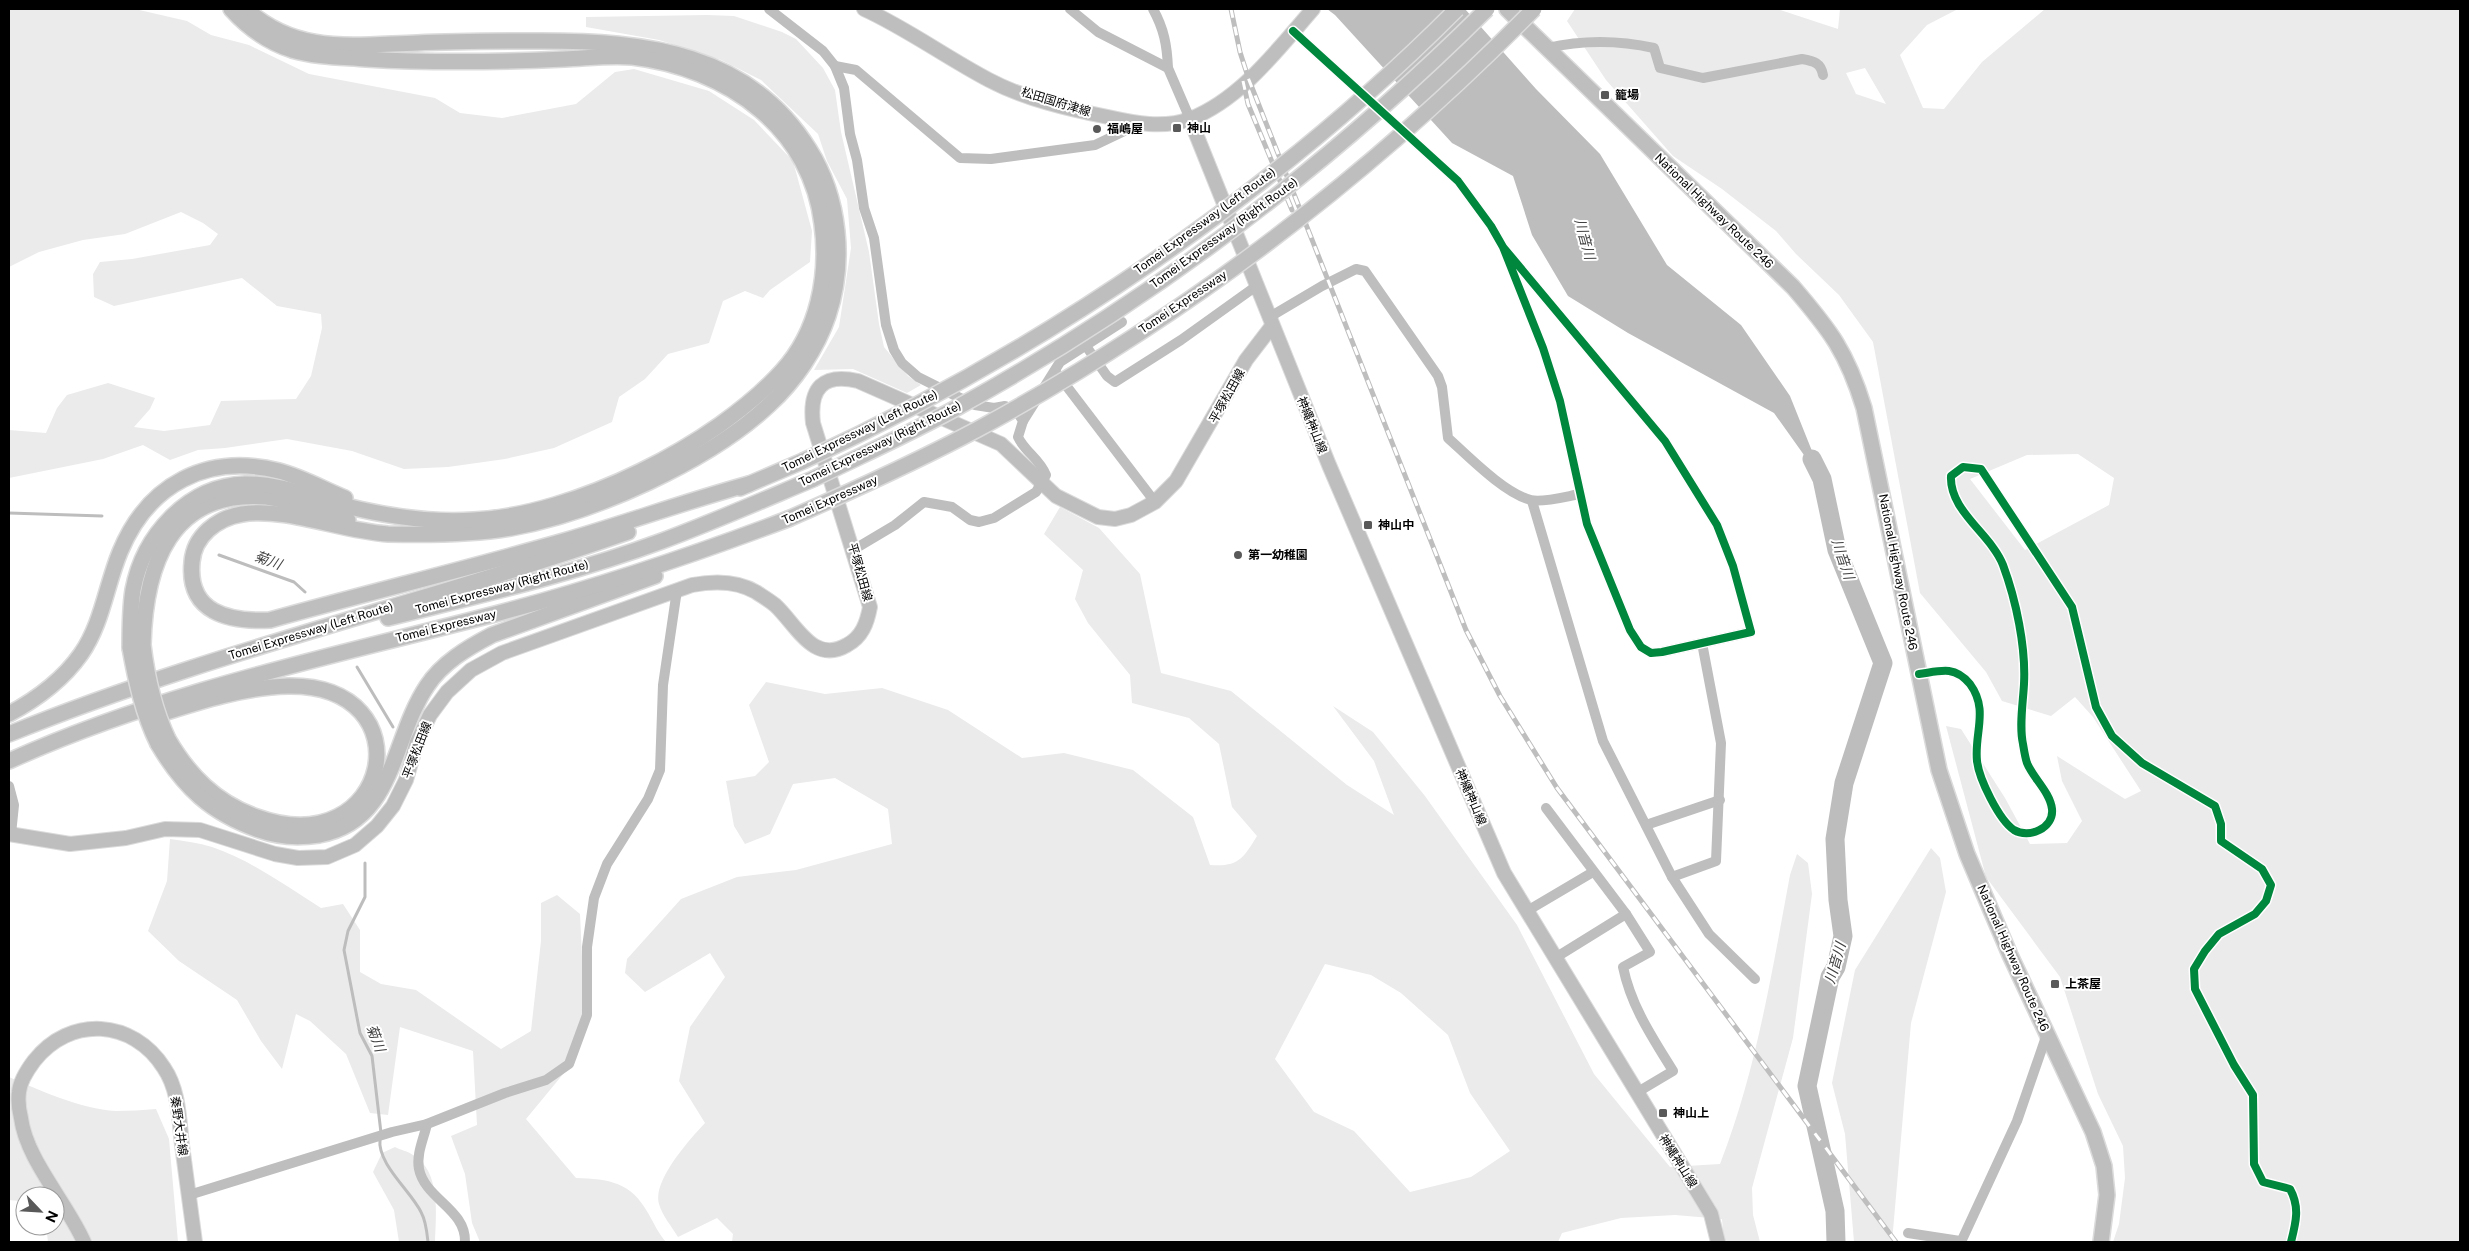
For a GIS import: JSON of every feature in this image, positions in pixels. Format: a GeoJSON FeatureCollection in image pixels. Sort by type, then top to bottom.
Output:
{"type":"FeatureCollection","features":[{"type":"Feature","properties":{"kind":"highway"},"geometry":{"type":"LineString","coordinates":[[231,9],[241,21],[268,39],[293,50],[322,56],[405,61],[562,59],[614,56],[653,60],[680,67],[730,89],[753,104],[774,121],[791,142],[817,192],[825,249],[822,283],[812,322],[790,362],[760,395],[728,421],[697,441],[651,465],[583,494],[546,507],[479,520],[449,521],[396,516],[343,506],[286,489],[244,484],[219,488],[183,506],[167,521],[144,554],[134,589],[137,647],[160,723],[163,741],[170,763],[197,795],[212,808],[238,822],[271,834],[303,837],[337,831],[357,820],[376,800],[386,780],[413,708],[423,692],[446,664],[469,647],[516,626],[652,578],[741,537]]}},
{"type":"Feature","properties":{"kind":"highway"},"geometry":{"type":"LineString","coordinates":[[246,9],[273,30],[297,40],[323,45],[372,47],[480,40],[585,41],[634,45],[671,51],[736,78],[782,114],[801,136],[816,160],[828,189],[836,218],[838,249],[832,303],[824,327],[801,368],[770,404],[734,432],[703,452],[666,472],[596,503],[514,527],[479,532],[425,534],[371,532],[283,515],[243,514],[225,519],[209,528],[198,543],[191,566],[194,588],[208,608],[220,615],[235,620],[270,620],[562,541],[649,516],[701,497],[749,484]]}},
{"type":"Feature","properties":{"kind":"highway","name":"Tomei Expressway (Left Route)"},"geometry":{"type":"LineString","coordinates":[[168,675],[565,553],[657,522],[803,461],[882,423],[1004,356],[1168,250],[1250,190],[1327,127],[1457,9]]}},
{"type":"Feature","properties":{"kind":"highway","name":"Tomei Expressway (Right Route)"},"geometry":{"type":"LineString","coordinates":[[168,675],[578,568],[662,541],[813,479],[932,420],[1012,376],[1180,268],[1263,207],[1344,142],[1437,58],[1487,9]]}},
{"type":"Feature","properties":{"kind":"highway","name":"National Highway Route 246"},"geometry":{"type":"LineString","coordinates":[[1507,9],[1793,287],[1826,325],[1854,374],[1864,408],[1939,770],[1956,826],[2010,954],[2093,1132],[2104,1166],[2107,1195],[2100,1242]]}},
{"type":"Feature","properties":{"kind":"highway","name":"Tomei Expressway"},"geometry":{"type":"LineString","coordinates":[[11,760],[183,696],[280,667],[550,599],[607,582],[741,537],[788,519],[913,462],[980,428],[1117,346],[1198,293],[1280,234],[1364,168],[1436,105],[1534,9]]}},
{"type":"Feature","properties":{"kind":"highway"},"geometry":{"type":"LineString","coordinates":[[9,714],[49,689],[66,673],[82,653],[96,625],[119,554],[131,528],[146,506],[170,486],[194,475],[219,467],[260,467],[298,478],[360,504],[396,516]]}},
{"type":"Feature","properties":{"kind":"highway"},"geometry":{"type":"LineString","coordinates":[[137,647],[147,593],[156,560],[176,530],[189,517],[208,506],[245,496],[268,497],[342,518],[425,534]]}},
{"type":"Feature","properties":{"kind":"highway"},"geometry":{"type":"LineString","coordinates":[[9,734],[102,697],[168,675]]}},
{"type":"Feature","properties":{"kind":"highway"},"geometry":{"type":"LineString","coordinates":[[11,760],[211,699],[262,688],[289,686],[318,690],[352,702],[368,718],[375,738],[377,759],[374,776],[365,794],[350,811],[332,821],[303,826],[272,823],[242,812],[219,798],[191,773],[163,741]]}},
{"type":"Feature","properties":{"kind":"main road","name":"松田国府津線"},"geometry":{"type":"LineString","coordinates":[[864,9],[991,81],[1068,109],[1139,124],[1161,125],[1190,119],[1225,99],[1249,80],[1313,9]]}},
{"type":"Feature","properties":{"kind":"main road"},"geometry":{"type":"LineString","coordinates":[[1190,119],[1270,322]]}},
{"type":"Feature","properties":{"kind":"main road","name":"平塚松田線"},"geometry":{"type":"LineString","coordinates":[[10,834],[70,844],[126,838],[165,829],[200,830],[275,854],[298,858],[327,857],[355,845],[376,826],[393,806],[406,780],[417,742],[430,715],[447,692],[471,670],[502,653],[677,590],[713,582],[730,583],[754,591],[775,605],[814,647],[825,651],[838,650],[848,645],[860,635],[867,624],[870,607],[813,423],[811,405],[817,391],[826,382],[840,377],[858,381],[1002,444],[1041,484],[1056,496],[1098,517],[1115,519],[1131,515],[1155,502],[1181,474],[1246,360],[1270,322]]}},
{"type":"Feature","properties":{"kind":"main road","name":"神縄神山線"},"geometry":{"type":"LineString","coordinates":[[1270,322],[1378,583],[1504,873],[1711,1214],[1718,1242]]}},
{"type":"Feature","properties":{"kind":"main road","name":"秦野大井線"},"geometry":{"type":"LineString","coordinates":[[84,1242],[27,1142],[21,1119],[19,1091],[28,1070],[44,1049],[64,1035],[85,1029],[105,1029],[124,1033],[154,1054],[165,1069],[173,1088],[179,1115],[195,1242]]}},
{"type":"Feature","properties":{"kind":"street"},"geometry":{"type":"LineString","coordinates":[[769,9],[812,40],[835,66],[844,88],[849,126],[858,160],[864,208],[874,238],[886,325],[894,350],[902,363],[918,377],[976,405],[994,408],[1005,406],[1018,413],[1023,421]]}},
{"type":"Feature","properties":{"kind":"street"},"geometry":{"type":"LineString","coordinates":[[1070,9],[1098,32],[1168,68]]}},
{"type":"Feature","properties":{"kind":"street"},"geometry":{"type":"LineString","coordinates":[[1153,9],[1162,25],[1166,40],[1168,68],[1190,119]]}},
{"type":"Feature","properties":{"kind":"street"},"geometry":{"type":"LineString","coordinates":[[1296,28],[1458,181],[1491,226],[1503,247],[1549,366],[1560,401],[1587,524],[1630,630],[1641,647],[1651,653],[1751,632],[1733,566],[1717,525],[1665,441],[1503,247]]}},
{"type":"Feature","properties":{"kind":"street"},"geometry":{"type":"LineString","coordinates":[[1546,48],[1574,42],[1640,45],[1654,48],[1660,68],[1703,78],[1802,59],[1817,63],[1822,68],[1823,75]]}},
{"type":"Feature","properties":{"kind":"street"},"geometry":{"type":"LineString","coordinates":[[835,66],[856,70],[960,158],[991,159],[1095,145],[1139,124]]}},
{"type":"Feature","properties":{"kind":"street"},"geometry":{"type":"LineString","coordinates":[[1270,322],[1356,269],[1365,271],[1438,376],[1442,388],[1448,438],[1489,474],[1516,494],[1532,501],[1580,494]]}},
{"type":"Feature","properties":{"kind":"street"},"geometry":{"type":"LineString","coordinates":[[1086,346],[1107,376],[1115,382],[1181,340],[1255,287]]}},
{"type":"Feature","properties":{"kind":"street"},"geometry":{"type":"LineString","coordinates":[[853,550],[895,525],[924,502],[952,507],[970,520],[979,522],[994,518],[1036,492],[1046,475],[1043,465],[1023,447],[1018,437],[1023,421],[1060,362],[1122,322]]}},
{"type":"Feature","properties":{"kind":"street"},"geometry":{"type":"LineString","coordinates":[[1055,371],[1155,502]]}},
{"type":"Feature","properties":{"kind":"street"},"geometry":{"type":"LineString","coordinates":[[1918,674],[1948,671],[1958,673],[1967,680],[1980,701],[1977,761],[1999,815],[2013,830],[2021,834],[2035,833],[2047,825],[2052,810],[2049,800],[2027,763],[2022,741],[2025,666],[2021,634],[2003,564],[1958,504],[1950,488],[1951,476],[1963,467],[1981,469],[2072,607],[2096,707],[2112,736],[2142,763],[2215,806],[2221,824],[2221,841],[2262,869],[2271,885],[2266,901],[2255,914],[2219,934],[2205,951],[2194,970],[2195,989],[2234,1065],[2253,1095],[2254,1164],[2263,1182],[2290,1188],[2297,1201],[2297,1219],[2291,1242]]}},
{"type":"Feature","properties":{"kind":"street"},"geometry":{"type":"LineString","coordinates":[[1532,501],[1603,741],[1672,877],[1709,934],[1756,980]]}},
{"type":"Feature","properties":{"kind":"street"},"geometry":{"type":"LineString","coordinates":[[189,1195],[294,1161],[427,1124],[505,1093],[546,1080],[563,1070],[573,1056],[586,1016],[587,947],[594,898],[607,864],[648,799],[660,770],[663,685],[677,590]]}},
{"type":"Feature","properties":{"kind":"street"},"geometry":{"type":"LineString","coordinates":[[1672,877],[1716,861],[1722,743],[1702,643]]}},
{"type":"Feature","properties":{"kind":"street"},"geometry":{"type":"LineString","coordinates":[[9,786],[14,805],[10,834]]}},
{"type":"Feature","properties":{"kind":"street"},"geometry":{"type":"LineString","coordinates":[[1646,825],[1720,800]]}},
{"type":"Feature","properties":{"kind":"street"},"geometry":{"type":"LineString","coordinates":[[1546,808],[1626,914],[1650,952],[1623,967],[1628,988],[1640,1017],[1673,1070],[1636,1093]]}},
{"type":"Feature","properties":{"kind":"street"},"geometry":{"type":"LineString","coordinates":[[1527,911],[1593,872]]}},
{"type":"Feature","properties":{"kind":"street"},"geometry":{"type":"LineString","coordinates":[[1555,958],[1626,914]]}},
{"type":"Feature","properties":{"kind":"street"},"geometry":{"type":"LineString","coordinates":[[1908,1233],[1960,1242],[2017,1121],[2048,1034]]}},
{"type":"Feature","properties":{"kind":"street"},"geometry":{"type":"LineString","coordinates":[[427,1124],[418,1158],[419,1170],[430,1189],[461,1222],[465,1242]]}},
{"type":"Feature","properties":{"kind":"shaded area"},"geometry":{"type":"Polygon","coordinates":[[[9,9],[135,9],[187,21],[211,35],[249,45],[309,74],[435,98],[460,113],[502,118],[576,104],[615,72],[634,69],[709,91],[754,120],[793,161],[812,231],[810,262],[770,290],[763,298],[745,291],[723,301],[709,343],[668,354],[645,379],[619,397],[612,422],[554,448],[505,459],[448,467],[404,469],[352,451],[287,439],[198,450],[170,460],[143,445],[103,459],[9,478],[9,430],[46,433],[57,408],[67,395],[108,383],[155,398],[150,409],[134,427],[164,431],[210,425],[221,401],[296,399],[311,376],[322,328],[321,314],[277,306],[242,278],[114,306],[94,297],[93,274],[100,262],[132,259],[210,245],[218,234],[203,223],[181,212],[125,234],[83,240],[39,252],[9,267],[9,9]]]}},
{"type":"Feature","properties":{"kind":"shaded area"},"geometry":{"type":"Polygon","coordinates":[[[1575,9],[1777,9],[1838,29],[1840,9],[1958,9],[1927,25],[1900,55],[1923,108],[1944,109],[1982,62],[2045,9],[2460,9],[2460,1242],[2113,1242],[2119,1224],[2125,1178],[2123,1146],[2098,1094],[2060,977],[1986,877],[1946,726],[1961,729],[2005,798],[2030,844],[2067,843],[2082,821],[2062,781],[2057,756],[2125,799],[2141,791],[2093,717],[2075,697],[2051,716],[2002,701],[1986,672],[1920,593],[1873,342],[1839,295],[1796,254],[1776,231],[1722,189],[1673,156],[1606,80],[1567,21],[1575,9]],[[1865,68],[1846,73],[1856,94],[1886,104],[1865,68]],[[2078,454],[2027,455],[1970,479],[2025,550],[2109,505],[2114,478],[2078,454]]]}},
{"type":"Feature","properties":{"kind":"shaded area"},"geometry":{"type":"Polygon","coordinates":[[[734,16],[782,32],[796,39],[823,68],[835,90],[841,132],[869,252],[884,347],[908,376],[921,385],[907,393],[853,369],[814,370],[839,327],[851,248],[847,199],[827,161],[818,134],[761,80],[721,60],[659,40],[586,27],[586,17],[734,16]]]}},
{"type":"Feature","properties":{"kind":"shaded area"},"geometry":{"type":"Polygon","coordinates":[[[1060,507],[1099,528],[1140,574],[1161,673],[1231,691],[1347,785],[1394,815],[1374,761],[1333,706],[1373,732],[1425,796],[1517,925],[1594,1074],[1670,1167],[1720,1164],[1744,1094],[1753,1058],[1790,875],[1797,854],[1808,863],[1812,894],[1793,1038],[1752,1188],[1753,1215],[1760,1242],[1724,1242],[1722,1219],[1675,1215],[1621,1218],[1562,1233],[1558,1242],[732,1242],[733,1234],[717,1218],[678,1237],[660,1208],[658,1195],[661,1184],[674,1161],[690,1139],[705,1123],[679,1081],[690,1027],[725,977],[710,953],[645,992],[625,973],[627,959],[681,899],[737,877],[796,870],[892,844],[888,809],[835,778],[793,784],[770,834],[745,844],[734,826],[726,781],[755,776],[769,762],[749,705],[766,682],[825,694],[882,688],[948,710],[1022,758],[1064,753],[1133,770],[1193,817],[1210,865],[1227,865],[1239,860],[1248,851],[1257,836],[1232,807],[1219,744],[1189,718],[1132,703],[1130,675],[1088,623],[1075,599],[1083,570],[1044,534],[1060,507]],[[1325,964],[1275,1059],[1314,1112],[1354,1131],[1410,1192],[1471,1177],[1510,1151],[1470,1093],[1448,1035],[1401,993],[1371,975],[1325,964]]]}},
{"type":"Feature","properties":{"kind":"shaded area"},"geometry":{"type":"Polygon","coordinates":[[[170,839],[202,844],[226,852],[268,874],[321,908],[343,904],[360,930],[360,972],[381,984],[416,990],[501,1049],[531,1031],[541,941],[541,903],[557,895],[580,914],[585,1022],[564,1073],[526,1119],[576,1178],[609,1181],[618,1184],[634,1195],[666,1242],[480,1242],[472,1223],[465,1174],[451,1136],[477,1125],[473,1051],[400,1027],[388,1115],[370,1113],[346,1054],[310,1021],[296,1014],[282,1069],[261,1041],[237,1000],[179,961],[148,931],[167,881],[170,839]]]}},
{"type":"Feature","properties":{"kind":"shaded area"},"geometry":{"type":"Polygon","coordinates":[[[1931,848],[1940,858],[1946,892],[1911,1023],[1892,1242],[1854,1242],[1845,1134],[1832,1083],[1855,970],[1931,848]]]}},
{"type":"Feature","properties":{"kind":"shaded area"},"geometry":{"type":"Polygon","coordinates":[[[9,1077],[75,1103],[102,1110],[131,1111],[156,1109],[169,1139],[178,1242],[48,1242],[47,1236],[65,1236],[65,1186],[15,1186],[15,1201],[9,1200],[9,1077]]]}},
{"type":"Feature","properties":{"kind":"shaded area"},"geometry":{"type":"Polygon","coordinates":[[[395,1147],[409,1152],[422,1162],[433,1182],[436,1207],[435,1242],[399,1242],[394,1210],[373,1172],[382,1153],[395,1147]]]}},
{"type":"Feature","properties":{"kind":"water"},"geometry":{"type":"Polygon","coordinates":[[[1327,9],[1465,9],[1536,89],[1600,154],[1667,265],[1741,325],[1790,396],[1826,486],[1774,413],[1628,333],[1568,296],[1532,235],[1513,176],[1452,143],[1335,15],[1327,9]]]}},
{"type":"Feature","properties":{"kind":"waterway","name":"川音川"},"geometry":{"type":"LineString","coordinates":[[1812,459],[1822,479],[1837,550],[1883,663],[1844,783],[1835,839],[1838,900],[1843,936],[1836,967],[1830,977],[1807,1086],[1835,1211],[1836,1242]]}},
{"type":"Feature","properties":{"kind":"waterway","name":"菊川"},"geometry":{"type":"LineString","coordinates":[[9,513],[102,516]]}},
{"type":"Feature","properties":{"kind":"waterway","name":"菊川"},"geometry":{"type":"LineString","coordinates":[[219,555],[294,582],[305,592]]}},
{"type":"Feature","properties":{"kind":"waterway","name":"菊川"},"geometry":{"type":"LineString","coordinates":[[357,667],[393,727]]}},
{"type":"Feature","properties":{"kind":"waterway","name":"菊川"},"geometry":{"type":"LineString","coordinates":[[365,863],[365,897],[348,931],[344,950],[360,1033],[372,1056],[381,1133]]}},
{"type":"Feature","properties":{"kind":"waterway","name":"菊川"},"geometry":{"type":"LineString","coordinates":[[380,1139],[380,1148],[389,1168],[423,1215],[428,1242]]}},
{"type":"Feature","properties":{"kind":"railway"},"geometry":{"type":"LineString","coordinates":[[1231,9],[1240,52],[1249,80],[1466,630],[1500,696],[1557,788],[1896,1242]]}},
{"type":"Feature","properties":{"kind":"railway"},"geometry":{"type":"LineString","coordinates":[[1243,81],[1248,104],[1292,210]]}},
{"type":"Feature","properties":{"kind":"cycle path"},"geometry":{"type":"LineString","coordinates":[[1293,31],[1458,181],[1491,226],[1503,247],[1543,348],[1560,401],[1587,524],[1630,630],[1641,647],[1651,653],[1662,652],[1751,632],[1733,566],[1717,525],[1665,441],[1503,247]]}},
{"type":"Feature","properties":{"kind":"cycle path"},"geometry":{"type":"LineString","coordinates":[[1919,674],[1949,671],[1961,676],[1970,684],[1976,694],[1980,712],[1977,761],[1982,778],[1996,809],[2014,830],[2027,833],[2039,830],[2045,826],[2052,816],[2051,803],[2027,763],[2022,737],[2021,722],[2024,684],[2022,639],[2012,593],[2003,565],[1997,554],[1963,511],[1952,489],[1951,476],[1963,467],[1981,469],[2072,607],[2096,707],[2112,736],[2142,763],[2215,806],[2221,824],[2221,841],[2262,869],[2271,885],[2266,901],[2255,914],[2219,934],[2205,951],[2194,969],[2195,989],[2234,1065],[2253,1095],[2254,1164],[2263,1182],[2290,1189],[2293,1196],[2296,1215],[2291,1242]]}},
{"type":"Feature","properties":{"kind":"place","name":"籠場"},"geometry":{"type":"Point","coordinates":[1605,95]}},
{"type":"Feature","properties":{"kind":"place","name":"神山"},"geometry":{"type":"Point","coordinates":[1177,128]}},
{"type":"Feature","properties":{"kind":"place","name":"福嶋屋"},"geometry":{"type":"Point","coordinates":[1097,129]}},
{"type":"Feature","properties":{"kind":"place","name":"神山中"},"geometry":{"type":"Point","coordinates":[1368,525]}},
{"type":"Feature","properties":{"kind":"place","name":"第一幼稚園"},"geometry":{"type":"Point","coordinates":[1238,555]}},
{"type":"Feature","properties":{"kind":"place","name":"上茶屋"},"geometry":{"type":"Point","coordinates":[2055,984]}},
{"type":"Feature","properties":{"kind":"place","name":"神山上"},"geometry":{"type":"Point","coordinates":[1663,1113]}}]}
